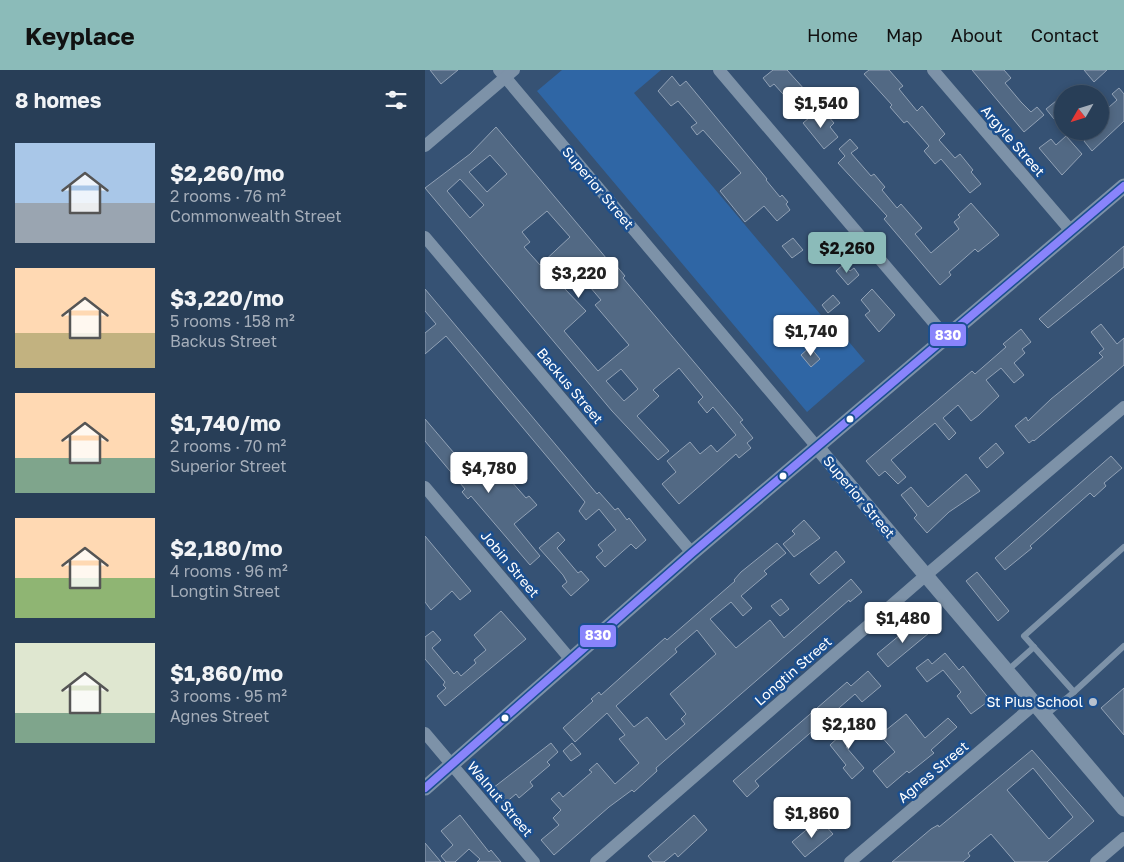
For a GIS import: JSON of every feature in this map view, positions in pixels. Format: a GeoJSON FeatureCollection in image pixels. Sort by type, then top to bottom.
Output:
{"type":"FeatureCollection","features":[{"type":"Feature","properties":{"kind":"street"},"geometry":{"type":"LineString","coordinates":[[719,70],[946,337]]}},
{"type":"Feature","properties":{"kind":"street","name":"Argyle Street"},"geometry":{"type":"LineString","coordinates":[[933,70],[1071,231]]}},
{"type":"Feature","properties":{"kind":"street"},"geometry":{"type":"LineString","coordinates":[[425,146],[506,72]]}},
{"type":"Feature","properties":{"kind":"street","name":"Superior Street"},"geometry":{"type":"LineString","coordinates":[[506,72],[925,576],[1124,809]]}},
{"type":"Feature","properties":{"kind":"street"},"geometry":{"type":"LineString","coordinates":[[425,788],[692,553],[1124,186]]}},
{"type":"Feature","properties":{"kind":"street","name":"Backus Street"},"geometry":{"type":"LineString","coordinates":[[425,237],[692,553]]}},
{"type":"Feature","properties":{"kind":"street","name":"Longtin Street"},"geometry":{"type":"LineString","coordinates":[[596,862],[925,576],[1124,407]]}},
{"type":"Feature","properties":{"kind":"street","name":"Jobin Street"},"geometry":{"type":"LineString","coordinates":[[425,487],[571,660]]}},
{"type":"Feature","properties":{"kind":"street","name":"Agnes Street"},"geometry":{"type":"LineString","coordinates":[[850,862],[1035,704]]}},
{"type":"Feature","properties":{"kind":"street","name":"Walnut Street"},"geometry":{"type":"LineString","coordinates":[[425,733],[534,862]]}},
{"type":"Feature","properties":{"kind":"street"},"geometry":{"type":"LineString","coordinates":[[1096,862],[1124,838]]}},
{"type":"Feature","properties":{"kind":"lane"},"geometry":{"type":"LineString","coordinates":[[1074,692],[1024,636],[1124,546]]}},
{"type":"Feature","properties":{"kind":"lane"},"geometry":{"type":"LineString","coordinates":[[1045,716],[1124,646]]}},
{"type":"Feature","properties":{"kind":"lane"},"geometry":{"type":"LineString","coordinates":[[1007,671],[1034,647]]}},
{"type":"Feature","properties":{"kind":"shaded area"},"geometry":{"type":"Polygon","coordinates":[[[562,70],[661,70],[634,93],[826,321],[829,318],[865,361],[807,412],[537,91],[562,70]]]}},
{"type":"Feature","properties":{"kind":"building"},"geometry":{"type":"Polygon","coordinates":[[[430,70],[458,70],[441,84],[430,70]]]}},
{"type":"Feature","properties":{"kind":"building"},"geometry":{"type":"Polygon","coordinates":[[[773,70],[787,70],[805,90],[791,103],[774,84],[770,87],[763,78],[773,70]]]}},
{"type":"Feature","properties":{"kind":"building"},"geometry":{"type":"Polygon","coordinates":[[[869,70],[889,70],[903,86],[899,89],[917,111],[922,106],[945,134],[939,140],[955,158],[960,154],[981,184],[970,193],[941,159],[935,164],[924,151],[929,146],[907,121],[904,123],[890,107],[892,105],[864,74],[869,70]]]}},
{"type":"Feature","properties":{"kind":"building"},"geometry":{"type":"Polygon","coordinates":[[[972,70],[1004,70],[1011,78],[1005,83],[1021,102],[1031,112],[1037,107],[1044,115],[1024,132],[972,70]]]}},
{"type":"Feature","properties":{"kind":"building"},"geometry":{"type":"Polygon","coordinates":[[[1084,70],[1107,70],[1094,82],[1084,70]]]}},
{"type":"Feature","properties":{"kind":"building"},"geometry":{"type":"Polygon","coordinates":[[[672,76],[680,86],[686,81],[780,197],[782,195],[788,202],[786,204],[790,210],[777,221],[764,206],[745,222],[720,191],[741,173],[703,130],[697,135],[691,127],[697,123],[678,101],[671,106],[658,91],[672,76]]]}},
{"type":"Feature","properties":{"kind":"building"},"geometry":{"type":"Polygon","coordinates":[[[1119,88],[1124,94],[1124,121],[1109,135],[1109,107],[1117,100],[1112,94],[1119,88]]]}},
{"type":"Feature","properties":{"kind":"building"},"geometry":{"type":"Polygon","coordinates":[[[1054,103],[1054,119],[1046,109],[1054,103]]]}},
{"type":"Feature","properties":{"kind":"building"},"geometry":{"type":"Polygon","coordinates":[[[816,112],[822,119],[827,115],[834,123],[830,127],[838,137],[824,149],[803,123],[816,112]]]}},
{"type":"Feature","properties":{"kind":"building"},"geometry":{"type":"Polygon","coordinates":[[[496,127],[612,265],[614,263],[625,276],[623,278],[743,420],[740,422],[753,438],[747,443],[751,448],[739,458],[736,454],[679,504],[662,484],[676,472],[667,461],[690,442],[700,454],[711,445],[717,452],[736,435],[713,407],[707,413],[698,402],[703,397],[679,368],[653,390],[659,396],[637,416],[669,451],[658,460],[612,411],[425,188],[470,154],[496,127]],[[490,155],[469,172],[487,192],[507,174],[490,155]],[[460,179],[447,191],[470,218],[484,205],[460,179]],[[547,211],[522,232],[530,242],[524,247],[540,265],[570,237],[547,211]],[[579,274],[563,287],[586,311],[564,331],[598,371],[629,345],[595,305],[601,300],[579,274]],[[621,369],[606,381],[624,401],[638,389],[621,369]]]}},
{"type":"Feature","properties":{"kind":"building"},"geometry":{"type":"Polygon","coordinates":[[[850,139],[858,148],[851,153],[871,176],[874,174],[885,187],[882,190],[897,208],[901,204],[922,228],[915,234],[931,253],[959,229],[954,222],[960,217],[958,215],[971,203],[999,235],[978,252],[975,249],[949,272],[951,275],[940,285],[884,219],[887,216],[838,163],[845,156],[839,149],[850,139]]]}},
{"type":"Feature","properties":{"kind":"building"},"geometry":{"type":"Polygon","coordinates":[[[1051,139],[1056,145],[1062,140],[1070,140],[1082,154],[1062,175],[1039,148],[1051,139]]]}},
{"type":"Feature","properties":{"kind":"building"},"geometry":{"type":"Polygon","coordinates":[[[1085,140],[1104,140],[1092,151],[1085,140]]]}},
{"type":"Feature","properties":{"kind":"building"},"geometry":{"type":"Polygon","coordinates":[[[793,238],[803,250],[792,258],[782,246],[793,238]]]}},
{"type":"Feature","properties":{"kind":"building"},"geometry":{"type":"Polygon","coordinates":[[[1124,246],[1124,267],[1048,328],[1039,319],[1124,246]]]}},
{"type":"Feature","properties":{"kind":"building"},"geometry":{"type":"Polygon","coordinates":[[[844,264],[850,271],[854,268],[859,275],[848,285],[836,271],[844,264]]]}},
{"type":"Feature","properties":{"kind":"building"},"geometry":{"type":"Polygon","coordinates":[[[425,289],[597,494],[599,492],[615,510],[618,508],[627,520],[629,518],[646,540],[636,549],[631,544],[605,567],[596,557],[603,551],[598,545],[616,530],[599,509],[586,520],[579,511],[585,502],[446,336],[425,354],[425,333],[436,324],[425,311],[425,289]]]}},
{"type":"Feature","properties":{"kind":"building"},"geometry":{"type":"Polygon","coordinates":[[[872,289],[895,315],[879,332],[865,315],[870,311],[861,300],[872,289]]]}},
{"type":"Feature","properties":{"kind":"building"},"geometry":{"type":"Polygon","coordinates":[[[833,295],[840,303],[828,313],[822,305],[833,295]]]}},
{"type":"Feature","properties":{"kind":"building"},"geometry":{"type":"Polygon","coordinates":[[[1101,324],[1117,344],[1124,338],[1124,365],[1034,441],[1029,443],[1015,426],[1026,417],[1028,421],[1051,399],[1103,357],[1099,353],[1104,349],[1091,332],[1101,324]]]}},
{"type":"Feature","properties":{"kind":"building"},"geometry":{"type":"Polygon","coordinates":[[[1021,329],[1031,342],[1022,349],[1025,353],[1014,363],[1024,375],[1014,383],[1001,368],[986,380],[999,396],[979,415],[971,421],[958,405],[943,418],[956,433],[949,440],[935,423],[891,460],[906,477],[898,484],[885,471],[879,476],[866,461],[972,371],[975,374],[1006,347],[1003,344],[1021,329]]]}},
{"type":"Feature","properties":{"kind":"building"},"geometry":{"type":"Polygon","coordinates":[[[810,347],[820,359],[811,367],[801,355],[810,347]]]}},
{"type":"Feature","properties":{"kind":"building"},"geometry":{"type":"Polygon","coordinates":[[[425,419],[471,473],[477,467],[483,474],[498,461],[505,470],[503,472],[526,498],[529,496],[537,505],[514,524],[540,556],[530,565],[471,496],[468,499],[462,492],[465,489],[425,441],[425,419]]]}},
{"type":"Feature","properties":{"kind":"building"},"geometry":{"type":"Polygon","coordinates":[[[996,443],[1004,453],[987,468],[979,458],[996,443]]]}},
{"type":"Feature","properties":{"kind":"building"},"geometry":{"type":"Polygon","coordinates":[[[1111,456],[1122,468],[1104,483],[1106,486],[1094,497],[1090,493],[1030,546],[1032,548],[1005,570],[995,558],[1111,456]]]}},
{"type":"Feature","properties":{"kind":"building"},"geometry":{"type":"Polygon","coordinates":[[[966,474],[980,491],[949,512],[927,533],[914,518],[917,515],[901,495],[911,487],[928,507],[966,474]]]}},
{"type":"Feature","properties":{"kind":"building"},"geometry":{"type":"Polygon","coordinates":[[[804,520],[820,538],[794,557],[783,544],[795,534],[792,531],[804,520]]]}},
{"type":"Feature","properties":{"kind":"building"},"geometry":{"type":"Polygon","coordinates":[[[558,532],[565,540],[557,548],[578,573],[581,571],[589,580],[571,596],[562,586],[567,582],[563,575],[539,548],[558,532]]]}},
{"type":"Feature","properties":{"kind":"building"},"geometry":{"type":"Polygon","coordinates":[[[425,536],[471,591],[460,600],[452,591],[431,610],[425,602],[425,536]]]}},
{"type":"Feature","properties":{"kind":"building"},"geometry":{"type":"Polygon","coordinates":[[[777,543],[786,553],[764,571],[767,574],[741,596],[752,608],[743,616],[731,602],[710,619],[736,648],[770,620],[784,638],[851,579],[862,592],[850,602],[849,600],[656,768],[657,771],[634,792],[632,790],[609,807],[554,855],[541,840],[559,825],[553,818],[561,810],[551,799],[559,792],[563,797],[592,772],[589,770],[597,763],[615,784],[639,763],[619,739],[625,735],[607,713],[575,742],[563,728],[593,701],[591,699],[599,692],[601,695],[665,638],[667,640],[735,581],[741,572],[777,543]],[[697,630],[675,649],[677,652],[616,706],[634,727],[647,717],[666,740],[685,724],[681,719],[686,714],[670,694],[716,654],[697,630]]]}},
{"type":"Feature","properties":{"kind":"building"},"geometry":{"type":"Polygon","coordinates":[[[836,551],[845,562],[819,584],[810,574],[836,551]]]}},
{"type":"Feature","properties":{"kind":"building"},"geometry":{"type":"Polygon","coordinates":[[[977,572],[1009,611],[998,621],[966,581],[977,572]]]}},
{"type":"Feature","properties":{"kind":"building"},"geometry":{"type":"Polygon","coordinates":[[[781,599],[789,609],[780,616],[771,606],[781,599]]]}},
{"type":"Feature","properties":{"kind":"building"},"geometry":{"type":"Polygon","coordinates":[[[501,611],[526,639],[445,706],[437,696],[446,688],[443,685],[445,682],[425,659],[425,637],[433,631],[441,640],[432,648],[454,674],[457,671],[461,676],[476,663],[474,660],[486,650],[474,635],[501,611]]]}},
{"type":"Feature","properties":{"kind":"building"},"geometry":{"type":"Polygon","coordinates":[[[918,620],[929,633],[888,667],[877,654],[918,620]]]}},
{"type":"Feature","properties":{"kind":"building"},"geometry":{"type":"Polygon","coordinates":[[[945,653],[959,670],[963,666],[990,700],[971,714],[957,696],[961,692],[943,670],[927,682],[916,668],[928,659],[932,664],[945,653]]]}},
{"type":"Feature","properties":{"kind":"building"},"geometry":{"type":"Polygon","coordinates":[[[868,671],[881,686],[862,702],[855,694],[755,781],[759,786],[747,797],[733,781],[847,682],[851,686],[868,671]]]}},
{"type":"Feature","properties":{"kind":"building"},"geometry":{"type":"Polygon","coordinates":[[[1124,688],[1124,735],[1101,708],[1124,688]]]}},
{"type":"Feature","properties":{"kind":"building"},"geometry":{"type":"Polygon","coordinates":[[[906,714],[925,738],[948,718],[957,727],[931,750],[934,753],[909,773],[907,771],[887,788],[873,771],[895,752],[880,735],[906,714]]]}},
{"type":"Feature","properties":{"kind":"building"},"geometry":{"type":"Polygon","coordinates":[[[855,722],[864,732],[846,747],[864,768],[852,779],[843,768],[846,765],[830,745],[855,722]]]}},
{"type":"Feature","properties":{"kind":"building"},"geometry":{"type":"Polygon","coordinates":[[[551,743],[558,752],[547,762],[550,765],[530,782],[533,786],[519,798],[516,794],[505,803],[493,788],[551,743]]]}},
{"type":"Feature","properties":{"kind":"building"},"geometry":{"type":"Polygon","coordinates":[[[572,743],[581,754],[571,761],[563,751],[572,743]]]}},
{"type":"Feature","properties":{"kind":"building"},"geometry":{"type":"Polygon","coordinates":[[[1032,750],[1094,821],[1047,862],[1015,862],[991,834],[968,853],[970,856],[963,862],[892,862],[931,829],[938,825],[939,827],[1032,750]],[[1033,768],[1007,790],[1049,839],[1073,817],[1033,768]]]}},
{"type":"Feature","properties":{"kind":"building"},"geometry":{"type":"Polygon","coordinates":[[[460,815],[489,852],[491,850],[501,862],[477,862],[480,859],[469,849],[455,862],[446,862],[441,856],[453,845],[441,831],[460,815]]]}},
{"type":"Feature","properties":{"kind":"building"},"geometry":{"type":"Polygon","coordinates":[[[694,815],[707,830],[678,857],[675,853],[664,862],[653,862],[648,856],[694,815]]]}},
{"type":"Feature","properties":{"kind":"building"},"geometry":{"type":"Polygon","coordinates":[[[824,824],[833,834],[805,857],[792,842],[812,825],[817,831],[824,824]]]}},
{"type":"Feature","properties":{"kind":"building"},"geometry":{"type":"Polygon","coordinates":[[[425,843],[441,862],[425,862],[425,843]]]}},
{"type":"Feature","properties":{"kind":"transit line","name":"830"},"geometry":{"type":"LineString","coordinates":[[425,788],[692,553],[1124,186]]}},
{"type":"Feature","properties":{"kind":"place","name":"St Pius School"},"geometry":{"type":"Point","coordinates":[1093,702]}}]}
